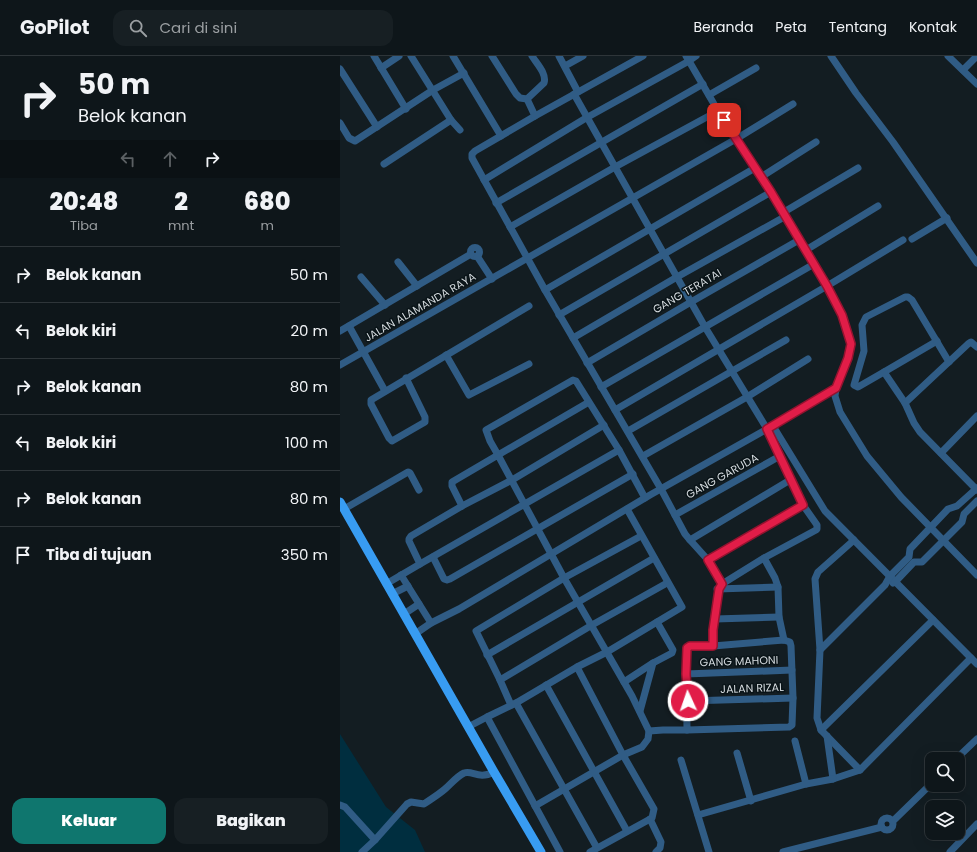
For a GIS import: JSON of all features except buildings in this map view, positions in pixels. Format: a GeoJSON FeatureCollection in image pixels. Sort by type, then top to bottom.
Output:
{"type":"FeatureCollection","features":[{"type":"Feature","properties":{"kind":"main road"},"geometry":{"type":"LineString","coordinates":[[342,505],[541,852]]}},
{"type":"Feature","properties":{"kind":"street"},"geometry":{"type":"LineString","coordinates":[[374,56],[406,109]]}},
{"type":"Feature","properties":{"kind":"street"},"geometry":{"type":"LineString","coordinates":[[381,68],[399,56]]}},
{"type":"Feature","properties":{"kind":"street"},"geometry":{"type":"LineString","coordinates":[[411,56],[434,90],[451,120],[460,130]]}},
{"type":"Feature","properties":{"kind":"street"},"geometry":{"type":"LineString","coordinates":[[453,56],[501,136]]}},
{"type":"Feature","properties":{"kind":"street"},"geometry":{"type":"LineString","coordinates":[[492,56],[516,94],[520,98],[527,99]]}},
{"type":"Feature","properties":{"kind":"street"},"geometry":{"type":"LineString","coordinates":[[527,99],[544,83],[545,80],[544,75],[532,56]]}},
{"type":"Feature","properties":{"kind":"street"},"geometry":{"type":"LineString","coordinates":[[559,56],[565,66],[586,118],[705,326],[747,397],[770,427],[825,511],[977,664]]}},
{"type":"Feature","properties":{"kind":"street"},"geometry":{"type":"LineString","coordinates":[[565,66],[583,56]]}},
{"type":"Feature","properties":{"kind":"street"},"geometry":{"type":"LineString","coordinates":[[643,56],[475,151],[472,154],[472,158],[510,227],[524,260],[545,290],[628,431],[683,531],[708,560],[720,587],[713,630],[713,646]]}},
{"type":"Feature","properties":{"kind":"street"},"geometry":{"type":"LineString","coordinates":[[484,180],[687,58],[696,56]]}},
{"type":"Feature","properties":{"kind":"street"},"geometry":{"type":"LineString","coordinates":[[831,56],[856,93],[886,132],[904,160],[947,218],[977,263]]}},
{"type":"Feature","properties":{"kind":"street"},"geometry":{"type":"LineString","coordinates":[[948,56],[977,84]]}},
{"type":"Feature","properties":{"kind":"street"},"geometry":{"type":"LineString","coordinates":[[963,70],[976,56]]}},
{"type":"Feature","properties":{"kind":"street"},"geometry":{"type":"LineString","coordinates":[[687,58],[718,111],[785,214],[842,315],[851,344],[848,358],[836,388],[835,396],[840,412],[867,456],[901,498],[977,575]]}},
{"type":"Feature","properties":{"kind":"street"},"geometry":{"type":"LineString","coordinates":[[709,95],[756,68]]}},
{"type":"Feature","properties":{"kind":"street"},"geometry":{"type":"LineString","coordinates":[[340,69],[377,127]]}},
{"type":"Feature","properties":{"kind":"street"},"geometry":{"type":"LineString","coordinates":[[340,124],[349,138],[355,141],[434,90],[464,73]]}},
{"type":"Feature","properties":{"kind":"street"},"geometry":{"type":"LineString","coordinates":[[496,203],[702,84]]}},
{"type":"Feature","properties":{"kind":"street"},"geometry":{"type":"LineString","coordinates":[[527,99],[535,116]]}},
{"type":"Feature","properties":{"kind":"street","name":"JALAN ALAMANDA RAYA"},"geometry":{"type":"LineString","coordinates":[[340,365],[736,139],[793,104]]}},
{"type":"Feature","properties":{"kind":"street"},"geometry":{"type":"LineString","coordinates":[[510,227],[615,167],[718,111]]}},
{"type":"Feature","properties":{"kind":"street"},"geometry":{"type":"LineString","coordinates":[[384,164],[451,120]]}},
{"type":"Feature","properties":{"kind":"street"},"geometry":{"type":"LineString","coordinates":[[761,177],[816,142]]}},
{"type":"Feature","properties":{"kind":"street"},"geometry":{"type":"LineString","coordinates":[[545,290],[755,168]]}},
{"type":"Feature","properties":{"kind":"street"},"geometry":{"type":"LineString","coordinates":[[573,338],[785,214],[858,168]]}},
{"type":"Feature","properties":{"kind":"street"},"geometry":{"type":"LineString","coordinates":[[559,315],[771,192]]}},
{"type":"Feature","properties":{"kind":"street"},"geometry":{"type":"LineString","coordinates":[[806,250],[878,206]]}},
{"type":"Feature","properties":{"kind":"street"},"geometry":{"type":"LineString","coordinates":[[912,239],[947,218]]}},
{"type":"Feature","properties":{"kind":"street","name":"GANG TERATAI"},"geometry":{"type":"LineString","coordinates":[[587,363],[799,240]]}},
{"type":"Feature","properties":{"kind":"street"},"geometry":{"type":"LineString","coordinates":[[615,410],[903,240]]}},
{"type":"Feature","properties":{"kind":"street"},"geometry":{"type":"LineString","coordinates":[[340,331],[474,255],[492,279]]}},
{"type":"Feature","properties":{"kind":"street"},"geometry":{"type":"LineString","coordinates":[[398,262],[417,286]]}},
{"type":"Feature","properties":{"kind":"street"},"geometry":{"type":"LineString","coordinates":[[601,386],[814,264]]}},
{"type":"Feature","properties":{"kind":"street"},"geometry":{"type":"LineString","coordinates":[[361,277],[385,305]]}},
{"type":"Feature","properties":{"kind":"street"},"geometry":{"type":"LineString","coordinates":[[937,341],[858,387],[854,385],[864,352],[862,325],[866,317],[905,297],[912,300],[937,341],[949,362]]}},
{"type":"Feature","properties":{"kind":"street"},"geometry":{"type":"LineString","coordinates":[[406,378],[425,417],[425,422],[392,441],[370,402],[372,399],[406,378],[529,306]]}},
{"type":"Feature","properties":{"kind":"street"},"geometry":{"type":"LineString","coordinates":[[350,326],[385,391]]}},
{"type":"Feature","properties":{"kind":"street"},"geometry":{"type":"LineString","coordinates":[[628,431],[786,340]]}},
{"type":"Feature","properties":{"kind":"street"},"geometry":{"type":"LineString","coordinates":[[905,403],[968,344],[971,342],[977,347]]}},
{"type":"Feature","properties":{"kind":"street"},"geometry":{"type":"LineString","coordinates":[[446,355],[468,395],[529,364]]}},
{"type":"Feature","properties":{"kind":"street"},"geometry":{"type":"LineString","coordinates":[[642,456],[747,397],[808,358]]}},
{"type":"Feature","properties":{"kind":"street"},"geometry":{"type":"LineString","coordinates":[[884,372],[905,403],[920,432],[976,489],[957,506],[948,509],[910,549],[912,559],[896,581],[885,585]]}},
{"type":"Feature","properties":{"kind":"street"},"geometry":{"type":"LineString","coordinates":[[648,496],[576,381],[573,380],[486,430],[490,441],[551,555],[651,731]]}},
{"type":"Feature","properties":{"kind":"street"},"geometry":{"type":"LineString","coordinates":[[415,634],[431,623],[459,609],[551,555],[648,496],[836,388]]}},
{"type":"Feature","properties":{"kind":"street"},"geometry":{"type":"LineString","coordinates":[[462,506],[452,486],[452,482],[589,402]]}},
{"type":"Feature","properties":{"kind":"street"},"geometry":{"type":"LineString","coordinates":[[941,454],[977,416]]}},
{"type":"Feature","properties":{"kind":"street"},"geometry":{"type":"LineString","coordinates":[[420,564],[409,541],[410,537],[604,426]]}},
{"type":"Feature","properties":{"kind":"street"},"geometry":{"type":"LineString","coordinates":[[720,587],[764,558],[817,529],[817,523],[803,505],[790,480],[770,427]]}},
{"type":"Feature","properties":{"kind":"street"},"geometry":{"type":"LineString","coordinates":[[386,584],[619,450]]}},
{"type":"Feature","properties":{"kind":"street","name":"GANG GARUDA"},"geometry":{"type":"LineString","coordinates":[[675,515],[780,456]]}},
{"type":"Feature","properties":{"kind":"street"},"geometry":{"type":"LineString","coordinates":[[342,505],[408,472],[420,490]]}},
{"type":"Feature","properties":{"kind":"street"},"geometry":{"type":"LineString","coordinates":[[433,557],[444,579],[448,580],[633,474]]}},
{"type":"Feature","properties":{"kind":"street"},"geometry":{"type":"LineString","coordinates":[[690,540],[790,480]]}},
{"type":"Feature","properties":{"kind":"street"},"geometry":{"type":"LineString","coordinates":[[912,559],[922,562],[962,522],[964,514],[977,501]]}},
{"type":"Feature","properties":{"kind":"street"},"geometry":{"type":"LineString","coordinates":[[708,560],[803,505]]}},
{"type":"Feature","properties":{"kind":"street"},"geometry":{"type":"LineString","coordinates":[[957,506],[964,514]]}},
{"type":"Feature","properties":{"kind":"street"},"geometry":{"type":"LineString","coordinates":[[468,727],[514,704],[577,667],[607,652],[682,607],[627,509]]}},
{"type":"Feature","properties":{"kind":"street"},"geometry":{"type":"LineString","coordinates":[[597,848],[565,790],[500,680],[476,631],[564,578],[641,536]]}},
{"type":"Feature","properties":{"kind":"street"},"geometry":{"type":"LineString","coordinates":[[833,779],[824,733],[817,718],[820,650],[815,579],[818,572],[854,540]]}},
{"type":"Feature","properties":{"kind":"street"},"geometry":{"type":"LineString","coordinates":[[487,655],[654,558]]}},
{"type":"Feature","properties":{"kind":"street"},"geometry":{"type":"LineString","coordinates":[[764,558],[776,578],[778,587],[779,617],[784,640]]}},
{"type":"Feature","properties":{"kind":"street"},"geometry":{"type":"LineString","coordinates":[[820,650],[885,585],[890,576],[912,559]]}},
{"type":"Feature","properties":{"kind":"street"},"geometry":{"type":"LineString","coordinates":[[401,575],[431,623]]}},
{"type":"Feature","properties":{"kind":"street"},"geometry":{"type":"LineString","coordinates":[[500,680],[668,583]]}},
{"type":"Feature","properties":{"kind":"street"},"geometry":{"type":"LineString","coordinates":[[392,594],[408,586]]}},
{"type":"Feature","properties":{"kind":"street"},"geometry":{"type":"LineString","coordinates":[[720,587],[778,587]]}},
{"type":"Feature","properties":{"kind":"street"},"geometry":{"type":"LineString","coordinates":[[404,614],[419,604]]}},
{"type":"Feature","properties":{"kind":"street"},"geometry":{"type":"LineString","coordinates":[[715,619],[779,617]]}},
{"type":"Feature","properties":{"kind":"street"},"geometry":{"type":"LineString","coordinates":[[824,733],[933,620]]}},
{"type":"Feature","properties":{"kind":"street"},"geometry":{"type":"LineString","coordinates":[[624,682],[652,663],[672,653],[673,650],[657,622]]}},
{"type":"Feature","properties":{"kind":"street"},"geometry":{"type":"LineString","coordinates":[[651,731],[663,730],[687,730],[791,726],[793,698],[791,644],[787,640],[784,640],[713,646],[690,646],[686,650],[688,701],[687,730]]}},
{"type":"Feature","properties":{"kind":"street"},"geometry":{"type":"LineString","coordinates":[[698,815],[806,784],[833,779],[860,770],[971,658]]}},
{"type":"Feature","properties":{"kind":"street"},"geometry":{"type":"LineString","coordinates":[[640,711],[652,663]]}},
{"type":"Feature","properties":{"kind":"street"},"geometry":{"type":"LineString","coordinates":[[577,667],[623,755],[654,809],[654,814],[650,819],[590,852]]}},
{"type":"Feature","properties":{"kind":"street","name":"GANG MAHONI"},"geometry":{"type":"LineString","coordinates":[[686,674],[792,670]]}},
{"type":"Feature","properties":{"kind":"street"},"geometry":{"type":"LineString","coordinates":[[546,685],[627,831]]}},
{"type":"Feature","properties":{"kind":"street","name":"JALAN RIZAL"},"geometry":{"type":"LineString","coordinates":[[688,701],[793,698]]}},
{"type":"Feature","properties":{"kind":"street"},"geometry":{"type":"LineString","coordinates":[[487,717],[560,852]]}},
{"type":"Feature","properties":{"kind":"street"},"geometry":{"type":"LineString","coordinates":[[535,806],[623,755],[642,747],[651,731]]}},
{"type":"Feature","properties":{"kind":"street"},"geometry":{"type":"LineString","coordinates":[[824,733],[860,770]]}},
{"type":"Feature","properties":{"kind":"street"},"geometry":{"type":"LineString","coordinates":[[963,752],[977,739]]}},
{"type":"Feature","properties":{"kind":"street"},"geometry":{"type":"LineString","coordinates":[[795,741],[806,784]]}},
{"type":"Feature","properties":{"kind":"street"},"geometry":{"type":"LineString","coordinates":[[737,753],[751,801]]}},
{"type":"Feature","properties":{"kind":"street"},"geometry":{"type":"LineString","coordinates":[[681,760],[709,852]]}},
{"type":"Feature","properties":{"kind":"street"},"geometry":{"type":"LineString","coordinates":[[362,852],[375,840],[408,803],[425,804],[445,789],[451,782],[465,773],[470,772],[483,776],[494,772]]}},
{"type":"Feature","properties":{"kind":"street"},"geometry":{"type":"LineString","coordinates":[[783,852],[882,827],[886,830],[890,830],[893,826],[893,821],[925,790]]}},
{"type":"Feature","properties":{"kind":"street"},"geometry":{"type":"LineString","coordinates":[[340,805],[345,807],[375,840]]}},
{"type":"Feature","properties":{"kind":"street"},"geometry":{"type":"LineString","coordinates":[[650,819],[661,842],[660,848],[656,852]]}},
{"type":"Feature","properties":{"kind":"street"},"geometry":{"type":"LineString","coordinates":[[950,852],[977,824]]}},
{"type":"Feature","properties":{"kind":"shaded area"},"geometry":{"type":"Polygon","coordinates":[[[340,734],[386,807],[415,830],[425,852],[340,852],[340,734]]]}},
{"type":"Feature","properties":{"kind":"route"},"geometry":{"type":"LineString","coordinates":[[688,701],[686,650],[690,646],[713,646],[713,630],[719,589],[722,584],[708,560],[803,505],[767,429],[836,388],[848,358],[851,344],[842,315],[827,286],[784,212],[724,120]]}}]}
